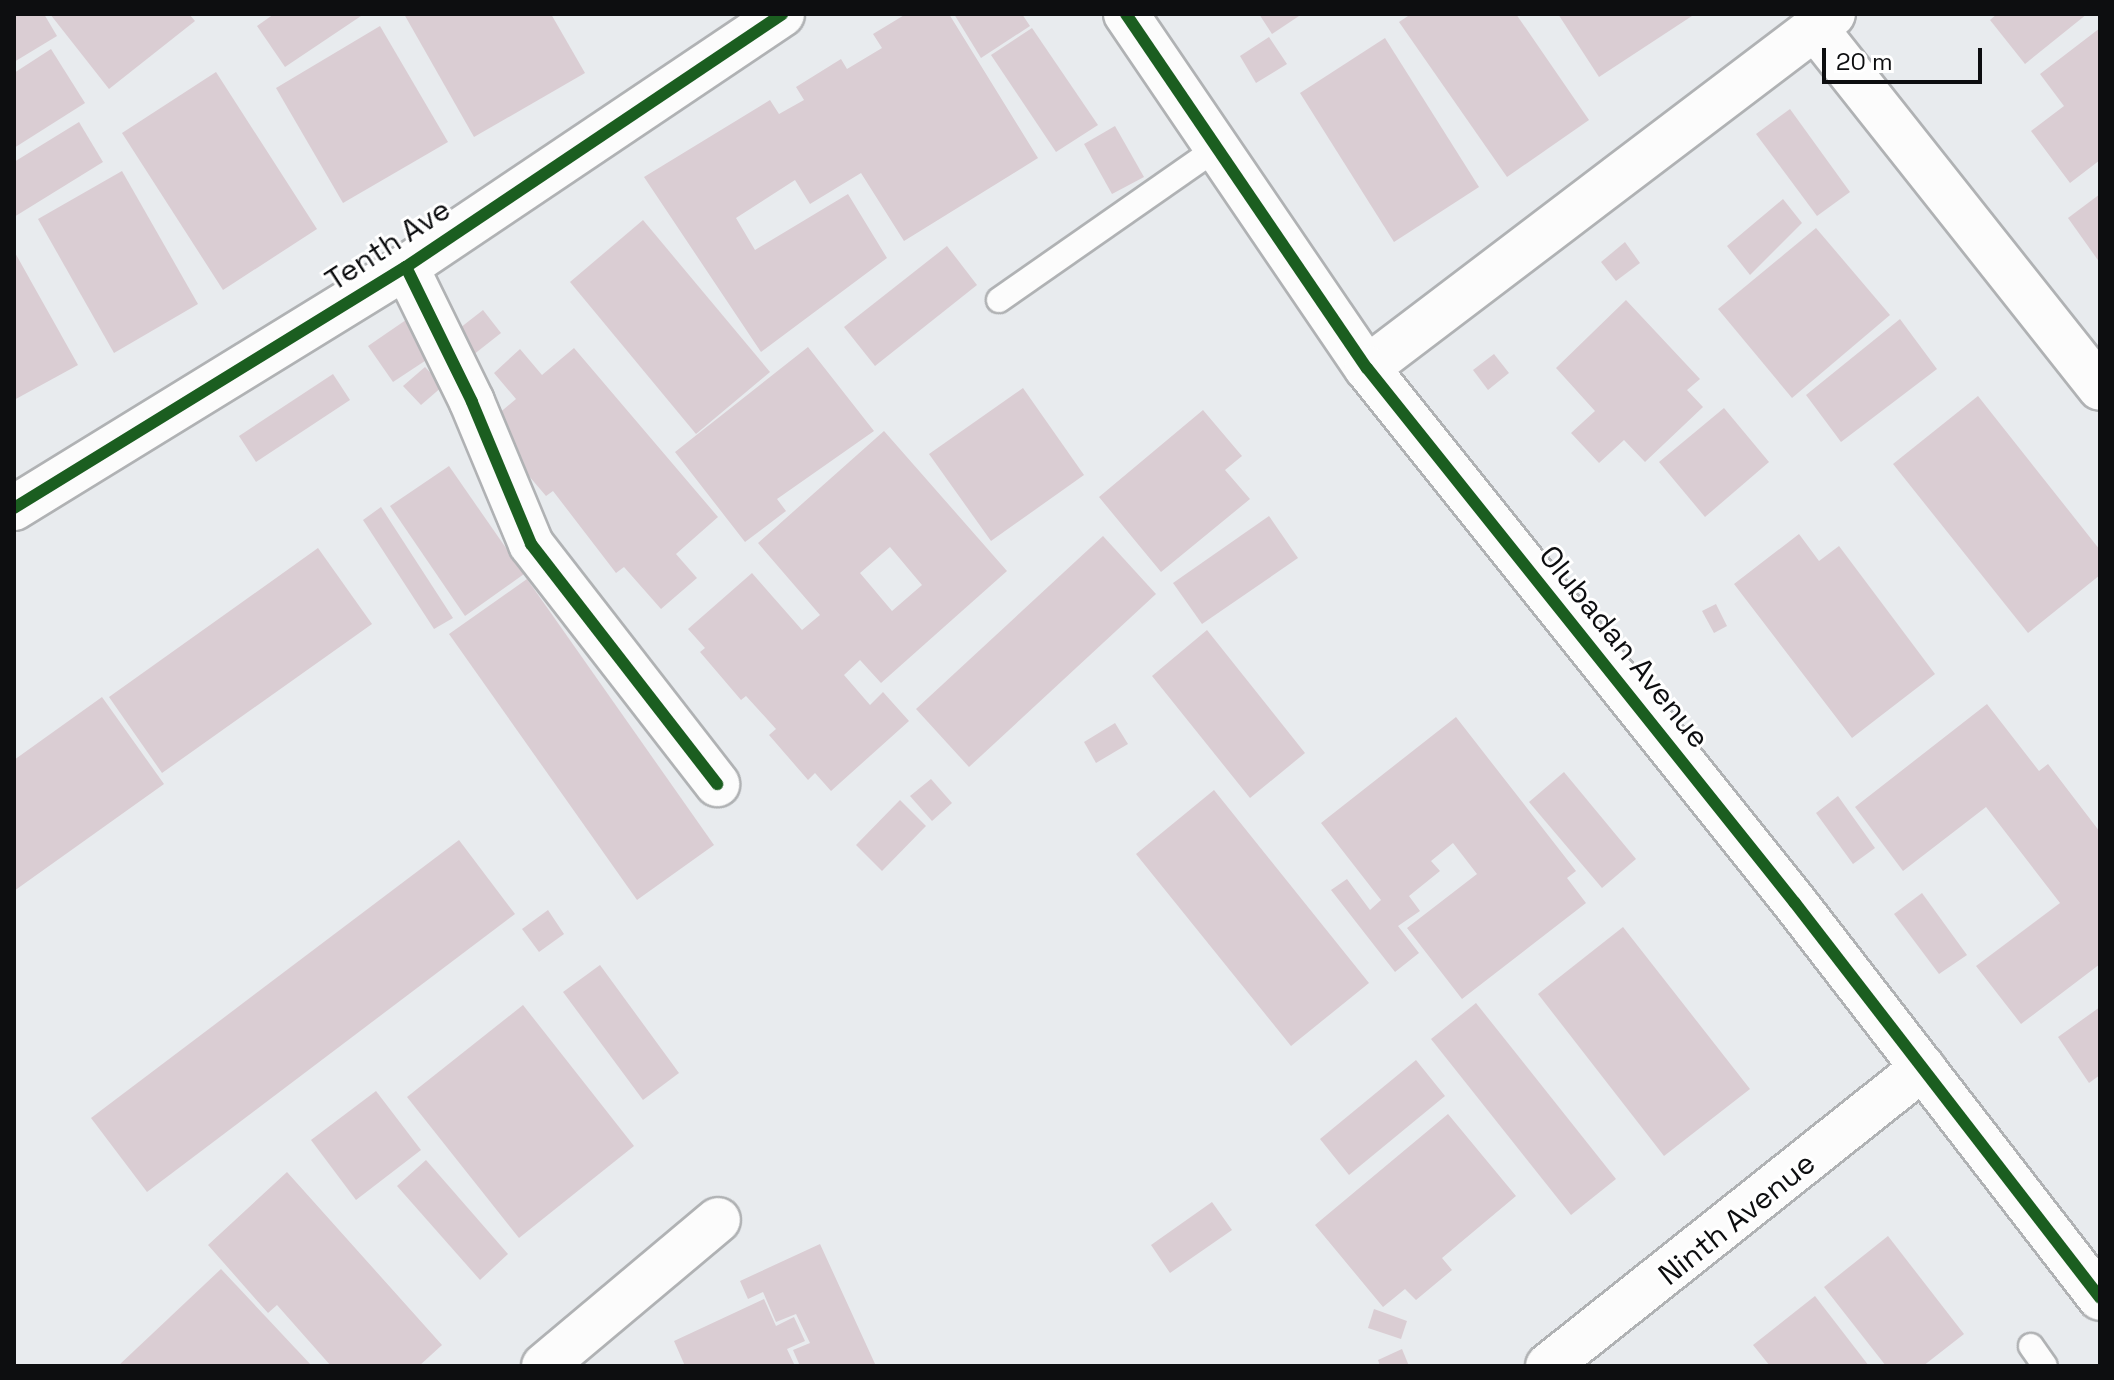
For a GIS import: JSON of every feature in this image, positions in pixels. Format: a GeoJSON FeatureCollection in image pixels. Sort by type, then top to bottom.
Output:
{"type":"FeatureCollection","features":[{"type":"Feature","properties":{"kind":"street","name":"Tenth Ave"},"geometry":{"type":"LineString","coordinates":[[14,508],[406,267],[782,14]]}},
{"type":"Feature","properties":{"kind":"street","name":"Olubadan Avenue"},"geometry":{"type":"LineString","coordinates":[[1126,14],[1367,368],[1923,1068],[2100,1298]]}},
{"type":"Feature","properties":{"kind":"street"},"geometry":{"type":"LineString","coordinates":[[1367,368],[1824,21],[2100,388]]}},
{"type":"Feature","properties":{"kind":"street"},"geometry":{"type":"LineString","coordinates":[[406,267],[472,402],[531,544],[717,784]]}},
{"type":"Feature","properties":{"kind":"street","name":"Ninth Avenue"},"geometry":{"type":"LineString","coordinates":[[1548,1366],[1657,1284],[1923,1068]]}},
{"type":"Feature","properties":{"kind":"street"},"geometry":{"type":"LineString","coordinates":[[544,1366],[718,1220]]}},
{"type":"Feature","properties":{"kind":"lane"},"geometry":{"type":"LineString","coordinates":[[999,300],[1217,148]]}},
{"type":"Feature","properties":{"kind":"lane"},"geometry":{"type":"LineString","coordinates":[[2031,1346],[2045,1366]]}},
{"type":"Feature","properties":{"kind":"building"},"geometry":{"type":"Polygon","coordinates":[[[14,14],[44,14],[57,36],[14,62],[14,14]]]}},
{"type":"Feature","properties":{"kind":"building"},"geometry":{"type":"Polygon","coordinates":[[[50,14],[189,14],[195,21],[109,89],[50,14]]]}},
{"type":"Feature","properties":{"kind":"building"},"geometry":{"type":"Polygon","coordinates":[[[274,14],[364,14],[285,67],[257,26],[274,14]]]}},
{"type":"Feature","properties":{"kind":"building"},"geometry":{"type":"Polygon","coordinates":[[[404,14],[551,14],[585,73],[474,137],[404,14]]]}},
{"type":"Feature","properties":{"kind":"building"},"geometry":{"type":"Polygon","coordinates":[[[906,14],[949,14],[1038,158],[904,241],[861,173],[810,204],[795,180],[736,218],[755,250],[848,194],[887,258],[761,352],[644,177],[770,100],[779,114],[804,100],[796,87],[841,59],[847,69],[882,48],[873,34],[906,14]]]}},
{"type":"Feature","properties":{"kind":"building"},"geometry":{"type":"Polygon","coordinates":[[[954,14],[1022,14],[1030,26],[981,58],[954,14]]]}},
{"type":"Feature","properties":{"kind":"building"},"geometry":{"type":"Polygon","coordinates":[[[1259,14],[1302,14],[1272,34],[1259,14]]]}},
{"type":"Feature","properties":{"kind":"building"},"geometry":{"type":"Polygon","coordinates":[[[1411,14],[1516,14],[1589,120],[1507,177],[1399,22],[1411,14]]]}},
{"type":"Feature","properties":{"kind":"building"},"geometry":{"type":"Polygon","coordinates":[[[1558,14],[1695,14],[1599,77],[1558,14]]]}},
{"type":"Feature","properties":{"kind":"building"},"geometry":{"type":"Polygon","coordinates":[[[1997,14],[2087,14],[2025,64],[1990,20],[1997,14]]]}},
{"type":"Feature","properties":{"kind":"building"},"geometry":{"type":"Polygon","coordinates":[[[380,26],[448,142],[343,203],[276,88],[380,26]]]}},
{"type":"Feature","properties":{"kind":"building"},"geometry":{"type":"Polygon","coordinates":[[[1032,28],[1098,125],[1056,152],[991,55],[1032,28]]]}},
{"type":"Feature","properties":{"kind":"building"},"geometry":{"type":"Polygon","coordinates":[[[2100,28],[2100,160],[2070,183],[2031,131],[2064,106],[2040,74],[2100,28]]]}},
{"type":"Feature","properties":{"kind":"building"},"geometry":{"type":"Polygon","coordinates":[[[1269,37],[1287,64],[1256,83],[1240,56],[1269,37]]]}},
{"type":"Feature","properties":{"kind":"building"},"geometry":{"type":"Polygon","coordinates":[[[1385,38],[1479,187],[1394,242],[1300,93],[1385,38]]]}},
{"type":"Feature","properties":{"kind":"building"},"geometry":{"type":"Polygon","coordinates":[[[51,49],[85,103],[14,148],[14,73],[51,49]]]}},
{"type":"Feature","properties":{"kind":"building"},"geometry":{"type":"Polygon","coordinates":[[[216,72],[317,229],[223,290],[122,133],[216,72]]]}},
{"type":"Feature","properties":{"kind":"building"},"geometry":{"type":"Polygon","coordinates":[[[1790,109],[1850,192],[1817,216],[1756,134],[1790,109]]]}},
{"type":"Feature","properties":{"kind":"building"},"geometry":{"type":"Polygon","coordinates":[[[79,122],[103,162],[14,217],[14,162],[79,122]]]}},
{"type":"Feature","properties":{"kind":"building"},"geometry":{"type":"Polygon","coordinates":[[[1115,126],[1144,177],[1112,194],[1084,144],[1115,126]]]}},
{"type":"Feature","properties":{"kind":"building"},"geometry":{"type":"Polygon","coordinates":[[[122,171],[198,304],[114,353],[38,219],[122,171]]]}},
{"type":"Feature","properties":{"kind":"building"},"geometry":{"type":"Polygon","coordinates":[[[2100,194],[2100,263],[2068,218],[2100,194]]]}},
{"type":"Feature","properties":{"kind":"building"},"geometry":{"type":"Polygon","coordinates":[[[1783,199],[1802,223],[1750,275],[1727,246],[1783,199]]]}},
{"type":"Feature","properties":{"kind":"building"},"geometry":{"type":"Polygon","coordinates":[[[643,220],[770,372],[696,434],[570,282],[643,220]]]}},
{"type":"Feature","properties":{"kind":"building"},"geometry":{"type":"Polygon","coordinates":[[[1816,228],[1890,315],[1792,398],[1718,309],[1816,228]]]}},
{"type":"Feature","properties":{"kind":"building"},"geometry":{"type":"Polygon","coordinates":[[[1625,242],[1640,263],[1616,281],[1601,262],[1625,242]]]}},
{"type":"Feature","properties":{"kind":"building"},"geometry":{"type":"Polygon","coordinates":[[[947,246],[977,285],[875,366],[844,327],[947,246]]]}},
{"type":"Feature","properties":{"kind":"building"},"geometry":{"type":"Polygon","coordinates":[[[14,251],[78,365],[14,400],[14,251]]]}},
{"type":"Feature","properties":{"kind":"building"},"geometry":{"type":"Polygon","coordinates":[[[1626,300],[1700,379],[1687,390],[1703,407],[1645,462],[1624,440],[1599,463],[1571,433],[1595,411],[1556,368],[1626,300]]]}},
{"type":"Feature","properties":{"kind":"building"},"geometry":{"type":"Polygon","coordinates":[[[483,310],[501,333],[468,359],[451,335],[483,310]]]}},
{"type":"Feature","properties":{"kind":"building"},"geometry":{"type":"Polygon","coordinates":[[[419,311],[443,349],[393,382],[368,346],[419,311]]]}},
{"type":"Feature","properties":{"kind":"building"},"geometry":{"type":"Polygon","coordinates":[[[1900,319],[1937,369],[1841,442],[1806,395],[1900,319]]]}},
{"type":"Feature","properties":{"kind":"building"},"geometry":{"type":"Polygon","coordinates":[[[808,347],[874,431],[777,499],[786,511],[745,542],[675,452],[808,347]]]}},
{"type":"Feature","properties":{"kind":"building"},"geometry":{"type":"Polygon","coordinates":[[[574,348],[718,517],[676,554],[697,578],[661,609],[624,567],[616,573],[553,491],[546,496],[505,448],[491,420],[516,399],[494,373],[520,349],[542,375],[574,348]]]}},
{"type":"Feature","properties":{"kind":"building"},"geometry":{"type":"Polygon","coordinates":[[[1494,354],[1509,373],[1488,390],[1473,370],[1494,354]]]}},
{"type":"Feature","properties":{"kind":"building"},"geometry":{"type":"Polygon","coordinates":[[[425,367],[443,386],[421,405],[403,386],[425,367]]]}},
{"type":"Feature","properties":{"kind":"building"},"geometry":{"type":"Polygon","coordinates":[[[333,374],[350,400],[256,462],[239,436],[333,374]]]}},
{"type":"Feature","properties":{"kind":"building"},"geometry":{"type":"Polygon","coordinates":[[[1023,388],[1084,475],[991,541],[929,454],[1023,388]]]}},
{"type":"Feature","properties":{"kind":"building"},"geometry":{"type":"Polygon","coordinates":[[[1978,396],[2100,550],[2100,575],[2028,633],[1893,464],[1978,396]]]}},
{"type":"Feature","properties":{"kind":"building"},"geometry":{"type":"Polygon","coordinates":[[[1724,408],[1769,462],[1705,517],[1659,462],[1724,408]]]}},
{"type":"Feature","properties":{"kind":"building"},"geometry":{"type":"Polygon","coordinates":[[[1203,410],[1242,456],[1225,470],[1250,499],[1161,572],[1099,497],[1203,410]]]}},
{"type":"Feature","properties":{"kind":"building"},"geometry":{"type":"Polygon","coordinates":[[[884,431],[1007,571],[881,683],[860,660],[844,675],[870,705],[883,692],[909,721],[831,791],[815,773],[808,780],[769,735],[776,729],[746,696],[741,700],[700,652],[705,648],[688,629],[752,573],[802,630],[820,615],[758,543],[884,431]],[[890,547],[860,573],[892,611],[922,585],[890,547]]]}},
{"type":"Feature","properties":{"kind":"building"},"geometry":{"type":"Polygon","coordinates":[[[449,466],[524,574],[465,616],[390,506],[449,466]]]}},
{"type":"Feature","properties":{"kind":"building"},"geometry":{"type":"Polygon","coordinates":[[[381,507],[453,618],[434,629],[363,520],[381,507]]]}},
{"type":"Feature","properties":{"kind":"building"},"geometry":{"type":"Polygon","coordinates":[[[1269,516],[1298,558],[1202,624],[1173,583],[1269,516]]]}},
{"type":"Feature","properties":{"kind":"building"},"geometry":{"type":"Polygon","coordinates":[[[1799,534],[1819,561],[1839,546],[1935,674],[1852,738],[1734,584],[1799,534]]]}},
{"type":"Feature","properties":{"kind":"building"},"geometry":{"type":"Polygon","coordinates":[[[1103,536],[1156,594],[969,767],[916,709],[1103,536]]]}},
{"type":"Feature","properties":{"kind":"building"},"geometry":{"type":"Polygon","coordinates":[[[318,548],[372,624],[162,773],[109,697],[318,548]]]}},
{"type":"Feature","properties":{"kind":"building"},"geometry":{"type":"Polygon","coordinates":[[[527,579],[714,845],[637,900],[449,634],[527,579]]]}},
{"type":"Feature","properties":{"kind":"building"},"geometry":{"type":"Polygon","coordinates":[[[1716,604],[1727,626],[1714,633],[1702,611],[1716,604]]]}},
{"type":"Feature","properties":{"kind":"building"},"geometry":{"type":"Polygon","coordinates":[[[1207,630],[1305,753],[1250,798],[1152,676],[1207,630]]]}},
{"type":"Feature","properties":{"kind":"building"},"geometry":{"type":"Polygon","coordinates":[[[102,697],[164,784],[14,891],[14,760],[102,697]]]}},
{"type":"Feature","properties":{"kind":"building"},"geometry":{"type":"Polygon","coordinates":[[[1987,704],[2039,771],[2048,764],[2100,832],[2100,964],[2021,1024],[1976,966],[2060,903],[1986,807],[1903,871],[1855,807],[1987,704]]]}},
{"type":"Feature","properties":{"kind":"building"},"geometry":{"type":"Polygon","coordinates":[[[1456,717],[1576,871],[1567,878],[1586,903],[1462,999],[1407,928],[1477,874],[1453,843],[1431,861],[1440,871],[1409,896],[1420,911],[1398,926],[1419,953],[1395,972],[1331,890],[1347,879],[1370,910],[1381,900],[1321,823],[1456,717]]]}},
{"type":"Feature","properties":{"kind":"building"},"geometry":{"type":"Polygon","coordinates":[[[1115,723],[1128,744],[1096,763],[1084,742],[1115,723]]]}},
{"type":"Feature","properties":{"kind":"building"},"geometry":{"type":"Polygon","coordinates":[[[1564,772],[1636,859],[1602,888],[1529,802],[1564,772]]]}},
{"type":"Feature","properties":{"kind":"building"},"geometry":{"type":"Polygon","coordinates":[[[931,779],[952,803],[932,821],[910,796],[931,779]]]}},
{"type":"Feature","properties":{"kind":"building"},"geometry":{"type":"Polygon","coordinates":[[[1214,790],[1369,983],[1291,1046],[1136,854],[1214,790]]]}},
{"type":"Feature","properties":{"kind":"building"},"geometry":{"type":"Polygon","coordinates":[[[1838,796],[1875,848],[1853,864],[1816,813],[1838,796]]]}},
{"type":"Feature","properties":{"kind":"building"},"geometry":{"type":"Polygon","coordinates":[[[900,800],[926,826],[882,871],[856,845],[900,800]]]}},
{"type":"Feature","properties":{"kind":"building"},"geometry":{"type":"Polygon","coordinates":[[[459,840],[515,914],[147,1192],[91,1118],[459,840]]]}},
{"type":"Feature","properties":{"kind":"building"},"geometry":{"type":"Polygon","coordinates":[[[1922,893],[1967,955],[1939,974],[1894,914],[1922,893]]]}},
{"type":"Feature","properties":{"kind":"building"},"geometry":{"type":"Polygon","coordinates":[[[548,910],[564,934],[539,952],[522,929],[548,910]]]}},
{"type":"Feature","properties":{"kind":"building"},"geometry":{"type":"Polygon","coordinates":[[[1623,927],[1750,1089],[1664,1156],[1538,994],[1623,927]]]}},
{"type":"Feature","properties":{"kind":"building"},"geometry":{"type":"Polygon","coordinates":[[[600,965],[679,1073],[643,1100],[563,992],[600,965]]]}},
{"type":"Feature","properties":{"kind":"building"},"geometry":{"type":"Polygon","coordinates":[[[1476,1003],[1616,1179],[1571,1215],[1431,1039],[1476,1003]]]}},
{"type":"Feature","properties":{"kind":"building"},"geometry":{"type":"Polygon","coordinates":[[[523,1005],[634,1146],[519,1238],[407,1097],[523,1005]]]}},
{"type":"Feature","properties":{"kind":"building"},"geometry":{"type":"Polygon","coordinates":[[[2100,1007],[2100,1075],[2089,1083],[2058,1037],[2100,1007]]]}},
{"type":"Feature","properties":{"kind":"building"},"geometry":{"type":"Polygon","coordinates":[[[1416,1060],[1445,1096],[1349,1175],[1320,1139],[1416,1060]]]}},
{"type":"Feature","properties":{"kind":"building"},"geometry":{"type":"Polygon","coordinates":[[[376,1091],[421,1150],[356,1200],[311,1140],[376,1091]]]}},
{"type":"Feature","properties":{"kind":"building"},"geometry":{"type":"Polygon","coordinates":[[[1448,1114],[1516,1196],[1442,1258],[1452,1270],[1416,1300],[1405,1289],[1383,1307],[1315,1225],[1448,1114]]]}},
{"type":"Feature","properties":{"kind":"building"},"geometry":{"type":"Polygon","coordinates":[[[426,1160],[508,1254],[480,1280],[397,1186],[426,1160]]]}},
{"type":"Feature","properties":{"kind":"building"},"geometry":{"type":"Polygon","coordinates":[[[287,1172],[442,1345],[419,1366],[331,1366],[277,1305],[268,1313],[208,1245],[287,1172]]]}},
{"type":"Feature","properties":{"kind":"building"},"geometry":{"type":"Polygon","coordinates":[[[1212,1202],[1232,1230],[1170,1273],[1151,1245],[1212,1202]]]}},
{"type":"Feature","properties":{"kind":"building"},"geometry":{"type":"Polygon","coordinates":[[[1888,1236],[1964,1334],[1923,1366],[1886,1366],[1824,1287],[1888,1236]]]}},
{"type":"Feature","properties":{"kind":"building"},"geometry":{"type":"Polygon","coordinates":[[[820,1244],[876,1366],[800,1366],[793,1350],[810,1343],[796,1314],[776,1322],[763,1292],[748,1299],[740,1281],[820,1244]]]}},
{"type":"Feature","properties":{"kind":"building"},"geometry":{"type":"Polygon","coordinates":[[[221,1269],[312,1366],[118,1366],[221,1269]]]}},
{"type":"Feature","properties":{"kind":"building"},"geometry":{"type":"Polygon","coordinates":[[[1815,1296],[1869,1366],[1770,1366],[1753,1345],[1815,1296]]]}},
{"type":"Feature","properties":{"kind":"building"},"geometry":{"type":"Polygon","coordinates":[[[764,1299],[776,1326],[794,1317],[805,1341],[787,1349],[795,1366],[685,1366],[674,1341],[764,1299]]]}},
{"type":"Feature","properties":{"kind":"building"},"geometry":{"type":"Polygon","coordinates":[[[1374,1309],[1407,1321],[1401,1339],[1368,1328],[1374,1309]]]}},
{"type":"Feature","properties":{"kind":"building"},"geometry":{"type":"Polygon","coordinates":[[[1402,1349],[1409,1366],[1380,1366],[1378,1360],[1402,1349]]]}},
{"type":"Feature","properties":{"kind":"cycle path"},"geometry":{"type":"LineString","coordinates":[[14,508],[406,267],[782,14]]}},
{"type":"Feature","properties":{"kind":"cycle path"},"geometry":{"type":"LineString","coordinates":[[1126,14],[1367,368],[1795,903],[2100,1298]]}},
{"type":"Feature","properties":{"kind":"cycle path"},"geometry":{"type":"LineString","coordinates":[[406,267],[472,402],[531,544],[717,784]]}}]}
